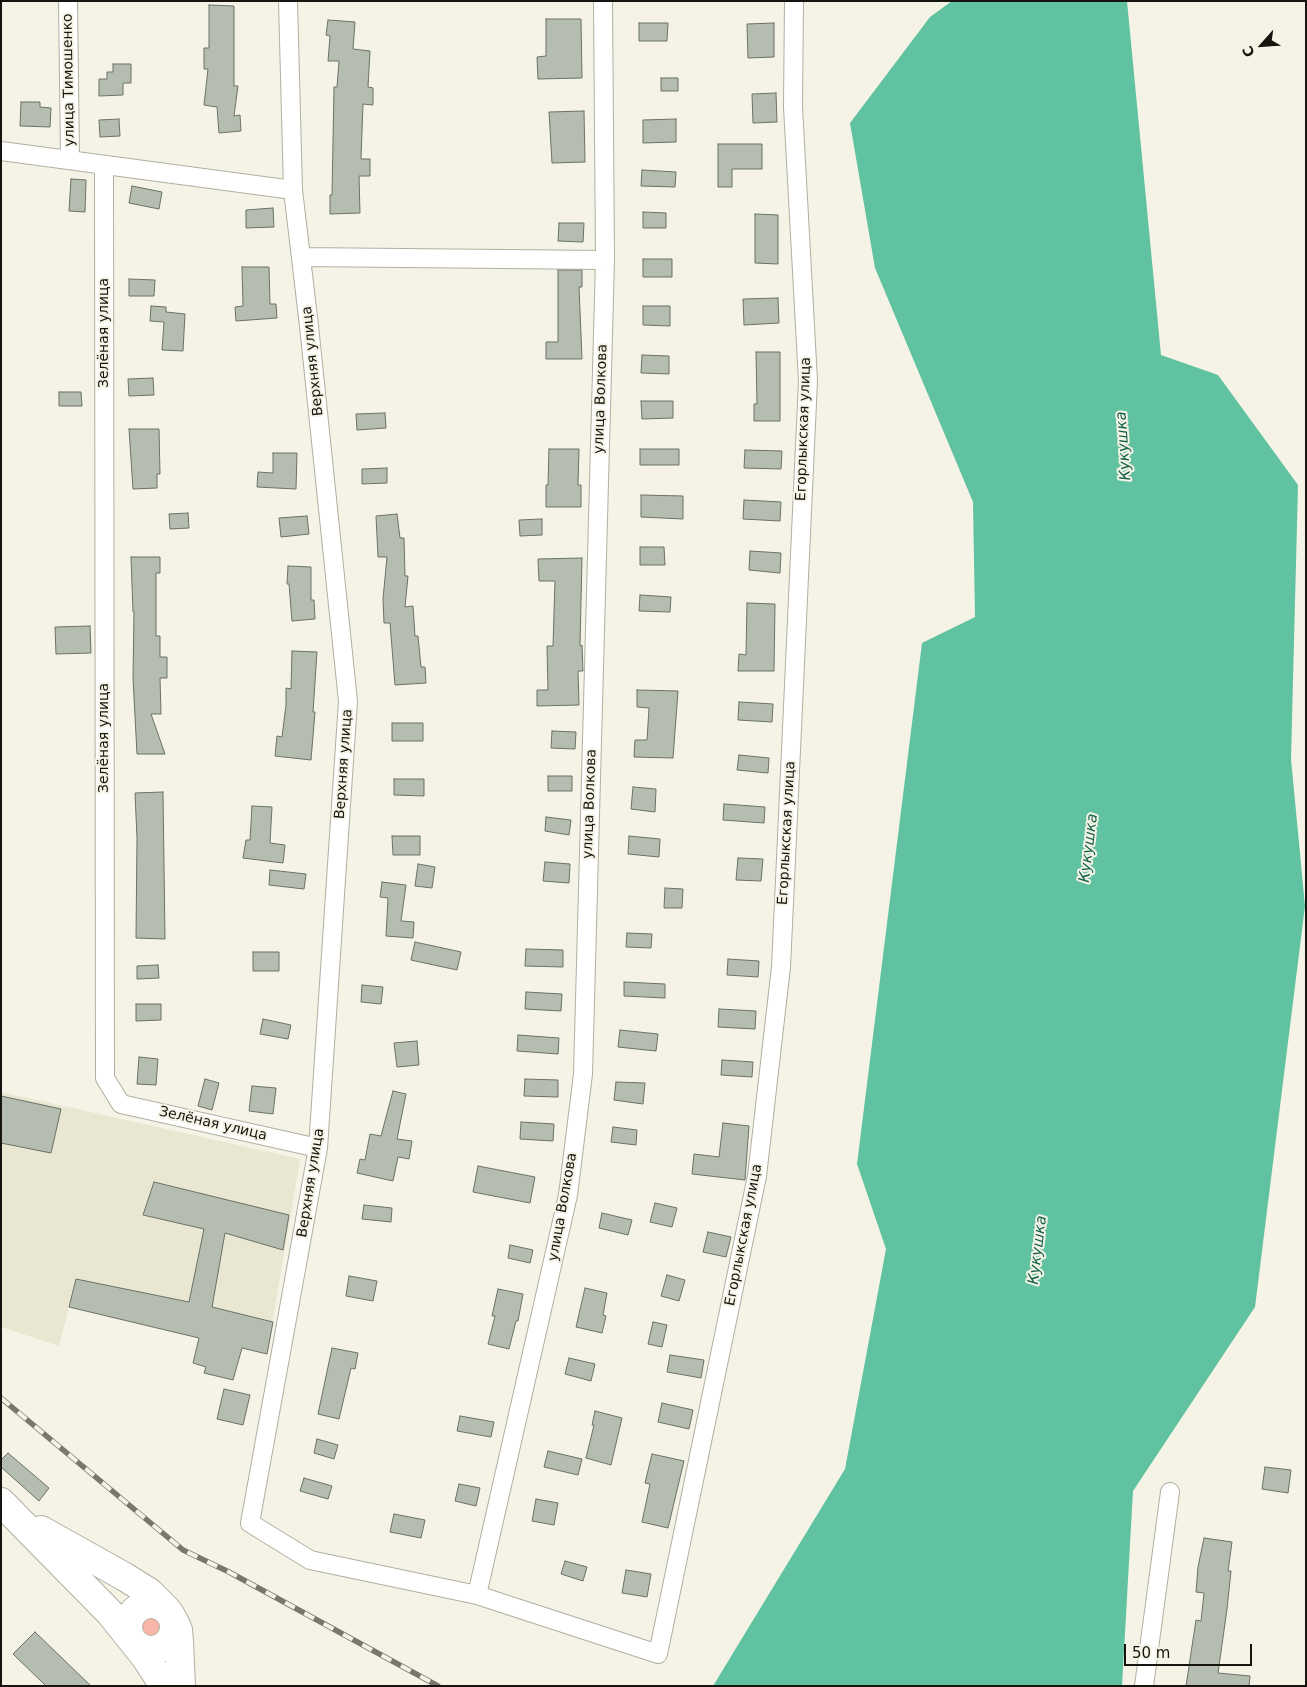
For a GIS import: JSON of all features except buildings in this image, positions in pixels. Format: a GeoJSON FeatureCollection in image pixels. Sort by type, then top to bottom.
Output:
{"type":"FeatureCollection","features":[{"type":"Feature","properties":{"kind":"main road"},"geometry":{"type":"LineString","coordinates":[[1,1501],[36,1527],[149,1592],[170,1615],[178,1630],[181,1686]]}},
{"type":"Feature","properties":{"kind":"main road"},"geometry":{"type":"LineString","coordinates":[[1,1501],[110,1613],[146,1658],[164,1686]]}},
{"type":"Feature","properties":{"kind":"main road"},"geometry":{"type":"LineString","coordinates":[[144,1605],[159,1605],[170,1615],[175,1628],[174,1635],[164,1648],[150,1651],[136,1645],[128,1631],[128,1623],[136,1609],[144,1605]]}},
{"type":"Feature","properties":{"kind":"street","name":"улица Тимошенко"},"geometry":{"type":"LineString","coordinates":[[68,1],[70,160]]}},
{"type":"Feature","properties":{"kind":"street","name":"Верхняя улица"},"geometry":{"type":"LineString","coordinates":[[288,1],[293,190],[348,701],[318,1148],[250,1523],[310,1560],[477,1595]]}},
{"type":"Feature","properties":{"kind":"street","name":"улица Волкова"},"geometry":{"type":"LineString","coordinates":[[477,1595],[568,1194],[583,1074],[605,260],[603,1]]}},
{"type":"Feature","properties":{"kind":"street","name":"Егорлыкская улица"},"geometry":{"type":"LineString","coordinates":[[477,1595],[658,1654],[757,1176],[781,967],[808,380],[793,107],[794,1]]}},
{"type":"Feature","properties":{"kind":"street"},"geometry":{"type":"LineString","coordinates":[[1,151],[293,190]]}},
{"type":"Feature","properties":{"kind":"street","name":"Зелёная улица"},"geometry":{"type":"LineString","coordinates":[[104,166],[104,1078],[122,1104],[318,1148]]}},
{"type":"Feature","properties":{"kind":"street"},"geometry":{"type":"LineString","coordinates":[[301,257],[605,260]]}},
{"type":"Feature","properties":{"kind":"street"},"geometry":{"type":"LineString","coordinates":[[1144,1686],[1170,1492]]}},
{"type":"Feature","properties":{"kind":"shaded area"},"geometry":{"type":"Polygon","coordinates":[[[1,1092],[300,1159],[267,1354],[69,1307],[59,1346],[1,1327],[1,1092]]]}},
{"type":"Feature","properties":{"kind":"shaded area"},"geometry":{"type":"Polygon","coordinates":[[[160,1610],[167,1638],[153,1644],[146,1643],[138,1628],[140,1621],[150,1611],[160,1610]]]}},
{"type":"Feature","properties":{"kind":"water","name":"Кукушка"},"geometry":{"type":"Polygon","coordinates":[[[952,1],[1127,1],[1161,355],[1218,375],[1298,485],[1291,759],[1305,906],[1255,1307],[1133,1491],[1122,1686],[713,1686],[845,1469],[886,1249],[857,1164],[922,643],[975,617],[973,502],[875,268],[850,123],[930,17],[952,1]]]}},
{"type":"Feature","properties":{"kind":"railway"},"geometry":{"type":"LineString","coordinates":[[1,1398],[183,1550],[229,1572],[438,1686]]}}]}
